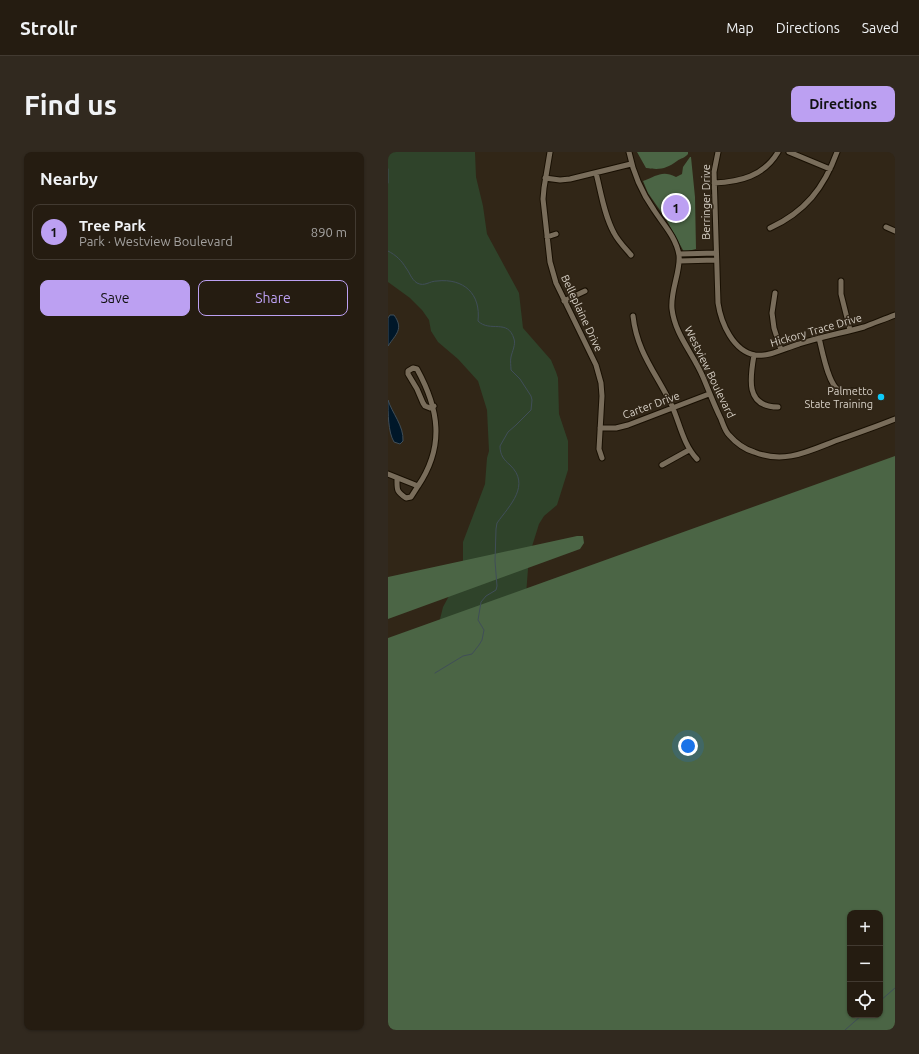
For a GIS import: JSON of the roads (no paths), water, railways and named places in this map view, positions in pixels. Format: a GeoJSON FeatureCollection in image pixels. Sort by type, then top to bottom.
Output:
{"type":"FeatureCollection","features":[{"type":"Feature","properties":{"kind":"street","name":"Belleplaine Drive"},"geometry":{"type":"LineString","coordinates":[[550,152],[543,199],[552,272],[564,301],[596,365],[601,382],[602,396],[599,449],[602,458]]}},
{"type":"Feature","properties":{"kind":"street","name":"Westview Boulevard"},"geometry":{"type":"LineString","coordinates":[[629,152],[631,164],[643,192],[668,229],[679,254],[672,306],[679,333],[700,370],[709,394],[728,433],[736,442],[748,450],[771,457],[786,457],[801,454],[895,419]]}},
{"type":"Feature","properties":{"kind":"street","name":"Berringer Drive"},"geometry":{"type":"LineString","coordinates":[[716,253],[714,172],[718,152]]}},
{"type":"Feature","properties":{"kind":"street"},"geometry":{"type":"LineString","coordinates":[[714,183],[744,180],[766,167],[778,152]]}},
{"type":"Feature","properties":{"kind":"street"},"geometry":{"type":"LineString","coordinates":[[789,152],[830,169]]}},
{"type":"Feature","properties":{"kind":"street"},"geometry":{"type":"LineString","coordinates":[[770,228],[798,212],[808,202],[823,183],[837,152]]}},
{"type":"Feature","properties":{"kind":"street"},"geometry":{"type":"LineString","coordinates":[[546,178],[560,180],[570,179],[631,164]]}},
{"type":"Feature","properties":{"kind":"street"},"geometry":{"type":"LineString","coordinates":[[596,173],[608,219],[613,232],[619,242],[631,255]]}},
{"type":"Feature","properties":{"kind":"street"},"geometry":{"type":"LineString","coordinates":[[886,227],[895,231]]}},
{"type":"Feature","properties":{"kind":"street"},"geometry":{"type":"LineString","coordinates":[[547,237],[556,234]]}},
{"type":"Feature","properties":{"kind":"street"},"geometry":{"type":"LineString","coordinates":[[679,254],[716,253],[718,303],[722,322],[732,339],[742,349],[754,355],[751,389],[755,397],[761,404],[769,407],[778,407]]}},
{"type":"Feature","properties":{"kind":"street"},"geometry":{"type":"LineString","coordinates":[[679,261],[716,260]]}},
{"type":"Feature","properties":{"kind":"street"},"geometry":{"type":"LineString","coordinates":[[841,281],[841,294],[850,330]]}},
{"type":"Feature","properties":{"kind":"street"},"geometry":{"type":"LineString","coordinates":[[564,301],[585,291]]}},
{"type":"Feature","properties":{"kind":"street"},"geometry":{"type":"LineString","coordinates":[[775,293],[772,314],[780,350]]}},
{"type":"Feature","properties":{"kind":"street","name":"Hickory Trace Drive"},"geometry":{"type":"LineString","coordinates":[[754,355],[768,354],[895,315]]}},
{"type":"Feature","properties":{"kind":"street"},"geometry":{"type":"LineString","coordinates":[[633,316],[634,326],[640,346],[647,362],[663,387],[673,408],[689,450],[697,459]]}},
{"type":"Feature","properties":{"kind":"street"},"geometry":{"type":"LineString","coordinates":[[819,338],[829,374],[837,390],[843,392],[863,390]]}},
{"type":"Feature","properties":{"kind":"street"},"geometry":{"type":"LineString","coordinates":[[397,478],[398,493],[406,498],[411,497],[427,473],[435,449],[436,427],[434,406],[426,385],[417,369],[413,368],[408,371],[408,374],[425,406],[430,408],[434,406]]}},
{"type":"Feature","properties":{"kind":"street"},"geometry":{"type":"LineString","coordinates":[[417,389],[426,385]]}},
{"type":"Feature","properties":{"kind":"street","name":"Carter Drive"},"geometry":{"type":"LineString","coordinates":[[600,428],[616,428],[628,425],[709,394]]}},
{"type":"Feature","properties":{"kind":"street"},"geometry":{"type":"LineString","coordinates":[[662,465],[689,450]]}},
{"type":"Feature","properties":{"kind":"street"},"geometry":{"type":"LineString","coordinates":[[388,474],[418,486]]}},
{"type":"Feature","properties":{"kind":"water"},"geometry":{"type":"Polygon","coordinates":[[[390,315],[394,315],[399,328],[388,346],[388,318],[390,315]]]}},
{"type":"Feature","properties":{"kind":"water"},"geometry":{"type":"Polygon","coordinates":[[[388,400],[402,430],[403,441],[400,444],[394,442],[392,438],[389,422],[388,400]]]}},
{"type":"Feature","properties":{"kind":"waterway"},"geometry":{"type":"LineString","coordinates":[[388,169],[388,183]]}},
{"type":"Feature","properties":{"kind":"waterway"},"geometry":{"type":"LineString","coordinates":[[388,251],[394,254],[401,261],[417,283],[425,284],[434,281],[447,281],[463,285],[469,290],[477,303],[478,321],[488,326],[503,327],[508,329],[515,343],[511,359],[511,370],[520,379],[532,400],[531,410],[508,432],[500,446],[503,457],[516,472],[519,480],[519,487],[512,502],[497,523],[495,561],[497,586],[496,590],[486,596],[481,602],[478,620],[484,630],[482,640],[472,654],[463,656],[435,673]]}},
{"type":"Feature","properties":{"kind":"waterway"},"geometry":{"type":"LineString","coordinates":[[883,998],[895,988]]}},
{"type":"Feature","properties":{"kind":"waterway"},"geometry":{"type":"LineString","coordinates":[[845,1030],[859,1018]]}},
{"type":"Feature","properties":{"kind":"place","name":"Tree Park"},"geometry":{"type":"Point","coordinates":[676,208]}},
{"type":"Feature","properties":{"kind":"place","name":"Palmetto State Training"},"geometry":{"type":"Point","coordinates":[881,397]}}]}
